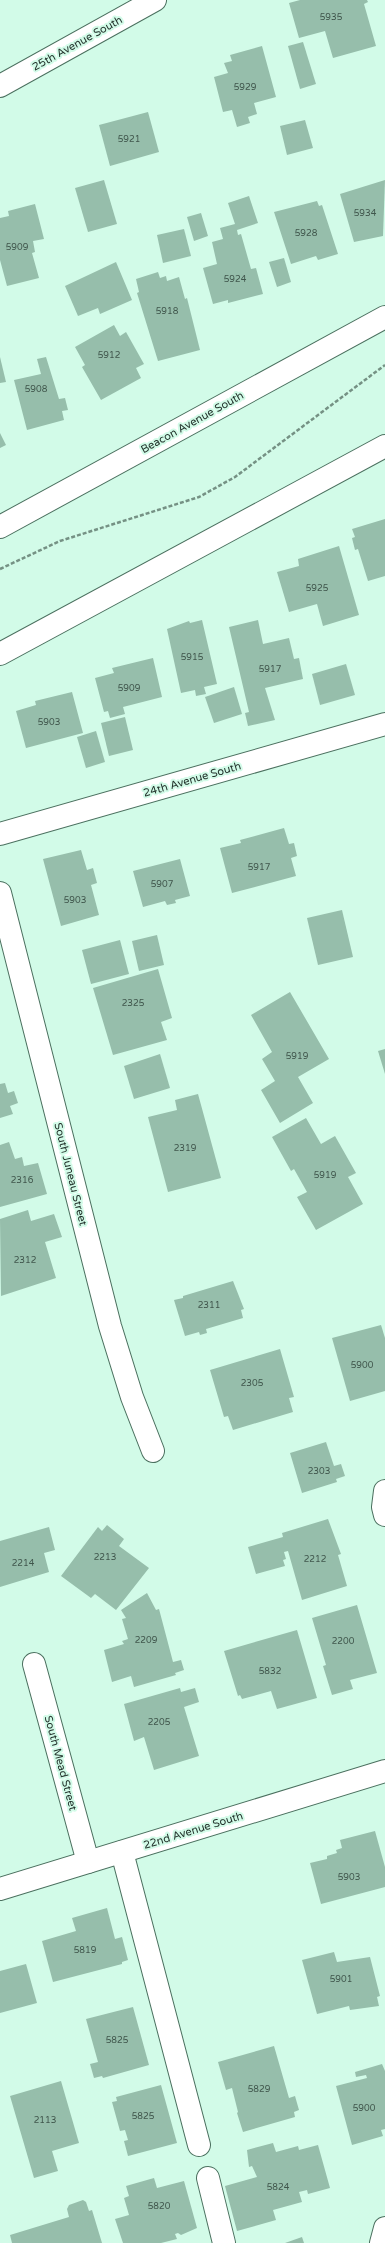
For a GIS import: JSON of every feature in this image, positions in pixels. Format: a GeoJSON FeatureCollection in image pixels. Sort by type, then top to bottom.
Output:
{"type":"FeatureCollection","features":[{"type":"Feature","properties":{"kind":"street","name":"25th Avenue South"},"geometry":{"type":"LineString","coordinates":[[0,86],[155,0]]}},
{"type":"Feature","properties":{"kind":"street","name":"Beacon Avenue South"},"geometry":{"type":"LineString","coordinates":[[0,527],[385,317]]}},
{"type":"Feature","properties":{"kind":"street"},"geometry":{"type":"LineString","coordinates":[[0,654],[385,446]]}},
{"type":"Feature","properties":{"kind":"street","name":"24th Avenue South"},"geometry":{"type":"LineString","coordinates":[[0,834],[385,724]]}},
{"type":"Feature","properties":{"kind":"street","name":"South Juneau Street"},"geometry":{"type":"LineString","coordinates":[[0,893],[110,1326],[123,1372],[154,1451]]}},
{"type":"Feature","properties":{"kind":"street"},"geometry":{"type":"LineString","coordinates":[[385,1491],[383,1507],[385,1515]]}},
{"type":"Feature","properties":{"kind":"street","name":"South Mead Street"},"geometry":{"type":"LineString","coordinates":[[34,1664],[88,1862]]}},
{"type":"Feature","properties":{"kind":"street","name":"22nd Avenue South"},"geometry":{"type":"LineString","coordinates":[[0,1889],[385,1771]]}},
{"type":"Feature","properties":{"kind":"street"},"geometry":{"type":"LineString","coordinates":[[122,1852],[199,2145]]}},
{"type":"Feature","properties":{"kind":"street"},"geometry":{"type":"LineString","coordinates":[[208,2178],[224,2243]]}},
{"type":"Feature","properties":{"kind":"path"},"geometry":{"type":"LineString","coordinates":[[0,569],[60,541],[199,497],[235,477],[385,365]]}},
{"type":"Feature","properties":{"kind":"building"},"geometry":{"type":"Polygon","coordinates":[[[300,0],[367,0],[368,2],[364,4],[376,46],[333,58],[325,31],[299,38],[289,3],[300,0]]]}},
{"type":"Feature","properties":{"kind":"building"},"geometry":{"type":"Polygon","coordinates":[[[303,42],[316,84],[300,89],[288,46],[303,42]]]}},
{"type":"Feature","properties":{"kind":"building"},"geometry":{"type":"Polygon","coordinates":[[[262,46],[276,97],[254,103],[257,114],[248,117],[250,123],[237,127],[232,110],[223,112],[214,77],[228,73],[224,63],[232,61],[230,55],[262,46]]]}},
{"type":"Feature","properties":{"kind":"building"},"geometry":{"type":"Polygon","coordinates":[[[148,112],[159,152],[110,166],[99,125],[148,112]]]}},
{"type":"Feature","properties":{"kind":"building"},"geometry":{"type":"Polygon","coordinates":[[[305,120],[313,148],[287,155],[280,126],[305,120]]]}},
{"type":"Feature","properties":{"kind":"building"},"geometry":{"type":"Polygon","coordinates":[[[104,180],[117,224],[88,232],[75,188],[104,180]]]}},
{"type":"Feature","properties":{"kind":"building"},"geometry":{"type":"Polygon","coordinates":[[[385,180],[383,236],[354,242],[340,194],[385,180]]]}},
{"type":"Feature","properties":{"kind":"building"},"geometry":{"type":"Polygon","coordinates":[[[249,196],[258,223],[237,230],[238,235],[241,234],[251,269],[256,268],[263,294],[228,303],[228,300],[213,304],[203,268],[217,264],[212,242],[223,239],[220,228],[235,224],[228,203],[249,196]]]}},
{"type":"Feature","properties":{"kind":"building"},"geometry":{"type":"Polygon","coordinates":[[[317,201],[319,206],[322,205],[338,254],[318,260],[316,256],[291,264],[274,212],[317,201]]]}},
{"type":"Feature","properties":{"kind":"building"},"geometry":{"type":"Polygon","coordinates":[[[35,204],[44,239],[33,241],[35,252],[32,253],[39,278],[7,286],[0,260],[0,218],[9,216],[8,211],[35,204]]]}},
{"type":"Feature","properties":{"kind":"building"},"geometry":{"type":"Polygon","coordinates":[[[201,213],[208,236],[194,241],[187,217],[201,213]]]}},
{"type":"Feature","properties":{"kind":"building"},"geometry":{"type":"Polygon","coordinates":[[[184,229],[191,256],[163,263],[157,235],[184,229]]]}},
{"type":"Feature","properties":{"kind":"building"},"geometry":{"type":"Polygon","coordinates":[[[284,258],[291,282],[277,287],[269,262],[284,258]]]}},
{"type":"Feature","properties":{"kind":"building"},"geometry":{"type":"Polygon","coordinates":[[[116,262],[132,300],[100,314],[98,308],[78,316],[65,286],[116,262]]]}},
{"type":"Feature","properties":{"kind":"building"},"geometry":{"type":"Polygon","coordinates":[[[158,272],[160,278],[166,276],[167,281],[179,277],[185,299],[187,298],[200,350],[158,361],[137,293],[139,292],[136,279],[158,272]]]}},
{"type":"Feature","properties":{"kind":"building"},"geometry":{"type":"Polygon","coordinates":[[[114,325],[120,336],[126,332],[144,364],[136,368],[141,378],[101,400],[82,367],[85,365],[75,347],[114,325]]]}},
{"type":"Feature","properties":{"kind":"building"},"geometry":{"type":"Polygon","coordinates":[[[0,357],[6,382],[0,383],[0,357]]]}},
{"type":"Feature","properties":{"kind":"building"},"geometry":{"type":"Polygon","coordinates":[[[46,357],[59,399],[65,398],[68,410],[62,411],[64,420],[27,430],[14,380],[41,374],[37,359],[46,357]]]}},
{"type":"Feature","properties":{"kind":"building"},"geometry":{"type":"Polygon","coordinates":[[[0,433],[6,445],[0,448],[0,433]]]}},
{"type":"Feature","properties":{"kind":"building"},"geometry":{"type":"Polygon","coordinates":[[[385,519],[385,576],[368,581],[358,549],[355,550],[352,538],[355,537],[352,529],[385,519]]]}},
{"type":"Feature","properties":{"kind":"building"},"geometry":{"type":"Polygon","coordinates":[[[339,546],[359,615],[323,626],[317,604],[289,612],[277,572],[299,566],[298,559],[339,546]]]}},
{"type":"Feature","properties":{"kind":"building"},"geometry":{"type":"Polygon","coordinates":[[[202,620],[217,684],[204,687],[206,694],[196,696],[195,690],[181,693],[167,629],[189,621],[190,623],[202,620]]]}},
{"type":"Feature","properties":{"kind":"building"},"geometry":{"type":"Polygon","coordinates":[[[258,620],[263,644],[289,638],[294,659],[299,658],[303,679],[265,688],[275,720],[248,726],[245,713],[249,712],[229,627],[258,620]]]}},
{"type":"Feature","properties":{"kind":"building"},"geometry":{"type":"Polygon","coordinates":[[[153,658],[162,697],[123,707],[125,714],[110,718],[108,711],[104,712],[95,678],[114,673],[112,668],[153,658]]]}},
{"type":"Feature","properties":{"kind":"building"},"geometry":{"type":"Polygon","coordinates":[[[346,664],[355,695],[320,705],[312,674],[346,664]]]}},
{"type":"Feature","properties":{"kind":"building"},"geometry":{"type":"Polygon","coordinates":[[[234,687],[242,714],[214,723],[205,697],[234,687]]]}},
{"type":"Feature","properties":{"kind":"building"},"geometry":{"type":"Polygon","coordinates":[[[72,692],[83,733],[26,748],[16,711],[36,705],[35,701],[72,692]]]}},
{"type":"Feature","properties":{"kind":"building"},"geometry":{"type":"Polygon","coordinates":[[[125,717],[133,750],[109,756],[101,723],[125,717]]]}},
{"type":"Feature","properties":{"kind":"building"},"geometry":{"type":"Polygon","coordinates":[[[96,731],[105,762],[86,768],[77,737],[96,731]]]}},
{"type":"Feature","properties":{"kind":"building"},"geometry":{"type":"Polygon","coordinates":[[[284,828],[289,844],[294,843],[297,856],[291,858],[296,876],[232,893],[220,848],[241,843],[240,840],[284,828]]]}},
{"type":"Feature","properties":{"kind":"building"},"geometry":{"type":"Polygon","coordinates":[[[81,850],[87,870],[93,868],[97,883],[91,885],[99,915],[61,926],[43,859],[81,850]]]}},
{"type":"Feature","properties":{"kind":"building"},"geometry":{"type":"Polygon","coordinates":[[[180,859],[190,896],[175,900],[176,903],[167,905],[165,901],[143,907],[133,871],[180,859]]]}},
{"type":"Feature","properties":{"kind":"building"},"geometry":{"type":"Polygon","coordinates":[[[342,910],[353,957],[318,965],[307,918],[342,910]]]}},
{"type":"Feature","properties":{"kind":"building"},"geometry":{"type":"Polygon","coordinates":[[[157,935],[164,965],[139,971],[132,941],[157,935]]]}},
{"type":"Feature","properties":{"kind":"building"},"geometry":{"type":"Polygon","coordinates":[[[120,940],[129,974],[91,984],[82,950],[120,940]]]}},
{"type":"Feature","properties":{"kind":"building"},"geometry":{"type":"Polygon","coordinates":[[[158,969],[172,1018],[161,1022],[167,1040],[113,1055],[93,988],[158,969]]]}},
{"type":"Feature","properties":{"kind":"building"},"geometry":{"type":"Polygon","coordinates":[[[290,992],[329,1059],[298,1077],[313,1103],[280,1123],[261,1090],[275,1081],[262,1059],[272,1052],[251,1015],[290,992]]]}},
{"type":"Feature","properties":{"kind":"building"},"geometry":{"type":"Polygon","coordinates":[[[385,1049],[385,1074],[378,1051],[385,1049]]]}},
{"type":"Feature","properties":{"kind":"building"},"geometry":{"type":"Polygon","coordinates":[[[160,1054],[170,1088],[134,1099],[124,1066],[160,1054]]]}},
{"type":"Feature","properties":{"kind":"building"},"geometry":{"type":"Polygon","coordinates":[[[5,1083],[8,1093],[14,1091],[18,1103],[10,1106],[13,1114],[0,1118],[0,1084],[5,1083]]]}},
{"type":"Feature","properties":{"kind":"building"},"geometry":{"type":"Polygon","coordinates":[[[198,1094],[221,1178],[168,1192],[148,1117],[177,1110],[175,1100],[198,1094]]]}},
{"type":"Feature","properties":{"kind":"building"},"geometry":{"type":"Polygon","coordinates":[[[306,1118],[321,1144],[335,1136],[356,1173],[348,1177],[363,1204],[316,1230],[297,1197],[307,1192],[294,1169],[291,1171],[272,1137],[306,1118]]]}},
{"type":"Feature","properties":{"kind":"building"},"geometry":{"type":"Polygon","coordinates":[[[9,1142],[15,1159],[22,1157],[24,1166],[38,1163],[47,1194],[0,1207],[0,1145],[9,1142]]]}},
{"type":"Feature","properties":{"kind":"building"},"geometry":{"type":"Polygon","coordinates":[[[28,1210],[31,1221],[54,1214],[62,1237],[45,1242],[56,1278],[1,1296],[0,1219],[28,1210]]]}},
{"type":"Feature","properties":{"kind":"building"},"geometry":{"type":"Polygon","coordinates":[[[233,1281],[244,1309],[241,1310],[243,1318],[206,1329],[207,1333],[200,1335],[199,1332],[185,1336],[174,1300],[233,1281]]]}},
{"type":"Feature","properties":{"kind":"building"},"geometry":{"type":"Polygon","coordinates":[[[381,1325],[385,1338],[385,1391],[350,1401],[332,1338],[381,1325]]]}},
{"type":"Feature","properties":{"kind":"building"},"geometry":{"type":"Polygon","coordinates":[[[280,1349],[294,1397],[289,1398],[293,1412],[233,1430],[228,1416],[224,1417],[210,1370],[280,1349]]]}},
{"type":"Feature","properties":{"kind":"building"},"geometry":{"type":"Polygon","coordinates":[[[326,1442],[334,1466],[341,1464],[345,1476],[336,1479],[337,1482],[302,1493],[290,1453],[326,1442]]]}},
{"type":"Feature","properties":{"kind":"building"},"geometry":{"type":"Polygon","coordinates":[[[328,1519],[341,1554],[338,1555],[347,1586],[302,1600],[288,1551],[284,1552],[286,1559],[283,1560],[285,1566],[256,1574],[248,1547],[283,1537],[282,1533],[328,1519]]]}},
{"type":"Feature","properties":{"kind":"building"},"geometry":{"type":"Polygon","coordinates":[[[107,1525],[124,1539],[119,1546],[149,1568],[116,1610],[95,1594],[91,1598],[61,1576],[98,1527],[102,1531],[107,1525]]]}},
{"type":"Feature","properties":{"kind":"building"},"geometry":{"type":"Polygon","coordinates":[[[49,1527],[55,1550],[44,1553],[49,1572],[0,1587],[0,1541],[49,1527]]]}},
{"type":"Feature","properties":{"kind":"building"},"geometry":{"type":"Polygon","coordinates":[[[147,1593],[156,1610],[159,1609],[173,1662],[181,1660],[184,1670],[175,1673],[176,1675],[134,1687],[131,1676],[112,1682],[104,1650],[124,1644],[122,1641],[128,1639],[122,1619],[126,1618],[121,1610],[147,1593]]]}},
{"type":"Feature","properties":{"kind":"building"},"geometry":{"type":"Polygon","coordinates":[[[357,1605],[377,1673],[350,1680],[353,1689],[332,1695],[323,1666],[326,1665],[312,1618],[357,1605]]]}},
{"type":"Feature","properties":{"kind":"building"},"geometry":{"type":"Polygon","coordinates":[[[297,1630],[317,1698],[277,1709],[271,1691],[242,1699],[240,1695],[238,1696],[224,1651],[297,1630]]]}},
{"type":"Feature","properties":{"kind":"building"},"geometry":{"type":"Polygon","coordinates":[[[180,1688],[181,1692],[195,1688],[199,1702],[184,1707],[199,1756],[154,1770],[144,1737],[134,1741],[124,1704],[180,1688]]]}},
{"type":"Feature","properties":{"kind":"building"},"geometry":{"type":"Polygon","coordinates":[[[375,1831],[385,1867],[385,1887],[321,1904],[310,1863],[327,1859],[327,1856],[337,1853],[336,1850],[342,1848],[340,1840],[375,1831]]]}},
{"type":"Feature","properties":{"kind":"building"},"geometry":{"type":"Polygon","coordinates":[[[107,1908],[115,1939],[122,1937],[128,1960],[122,1962],[122,1964],[53,1982],[42,1941],[76,1931],[72,1918],[107,1908]]]}},
{"type":"Feature","properties":{"kind":"building"},"geometry":{"type":"Polygon","coordinates":[[[334,1952],[337,1962],[370,1957],[380,1996],[377,1997],[379,2006],[350,2010],[349,2006],[317,2014],[302,1960],[334,1952]]]}},
{"type":"Feature","properties":{"kind":"building"},"geometry":{"type":"Polygon","coordinates":[[[26,1964],[37,2003],[0,2013],[0,1971],[26,1964]]]}},
{"type":"Feature","properties":{"kind":"building"},"geometry":{"type":"Polygon","coordinates":[[[133,2007],[149,2065],[103,2078],[102,2076],[94,2078],[90,2064],[98,2062],[86,2019],[133,2007]]]}},
{"type":"Feature","properties":{"kind":"building"},"geometry":{"type":"Polygon","coordinates":[[[274,2046],[289,2098],[295,2096],[299,2110],[294,2112],[295,2117],[243,2132],[237,2113],[232,2088],[226,2090],[218,2062],[274,2046]]]}},
{"type":"Feature","properties":{"kind":"building"},"geometry":{"type":"Polygon","coordinates":[[[382,2064],[385,2071],[385,2129],[381,2130],[383,2136],[352,2145],[336,2086],[367,2078],[366,2075],[356,2077],[355,2072],[382,2064]]]}},
{"type":"Feature","properties":{"kind":"building"},"geometry":{"type":"Polygon","coordinates":[[[61,2081],[79,2143],[52,2151],[58,2171],[34,2178],[10,2096],[61,2081]]]}},
{"type":"Feature","properties":{"kind":"building"},"geometry":{"type":"Polygon","coordinates":[[[161,2085],[177,2143],[128,2156],[124,2141],[128,2140],[125,2130],[120,2131],[112,2102],[117,2101],[116,2097],[161,2085]]]}},
{"type":"Feature","properties":{"kind":"building"},"geometry":{"type":"Polygon","coordinates":[[[273,2143],[276,2152],[298,2146],[299,2150],[318,2145],[330,2188],[308,2194],[307,2190],[299,2192],[302,2202],[273,2210],[276,2220],[237,2231],[225,2186],[257,2177],[252,2166],[249,2167],[247,2150],[273,2143]]]}},
{"type":"Feature","properties":{"kind":"building"},"geometry":{"type":"Polygon","coordinates":[[[154,2178],[157,2188],[184,2181],[197,2228],[181,2235],[178,2233],[175,2234],[177,2239],[161,2243],[123,2243],[115,2219],[129,2215],[124,2198],[129,2196],[126,2186],[154,2178]]]}},
{"type":"Feature","properties":{"kind":"building"},"geometry":{"type":"Polygon","coordinates":[[[83,2200],[86,2202],[89,2211],[92,2210],[102,2243],[12,2243],[10,2235],[69,2217],[67,2209],[69,2205],[83,2200]]]}},
{"type":"Feature","properties":{"kind":"building"},"geometry":{"type":"Polygon","coordinates":[[[302,2237],[304,2243],[285,2243],[302,2237]]]}}]}
